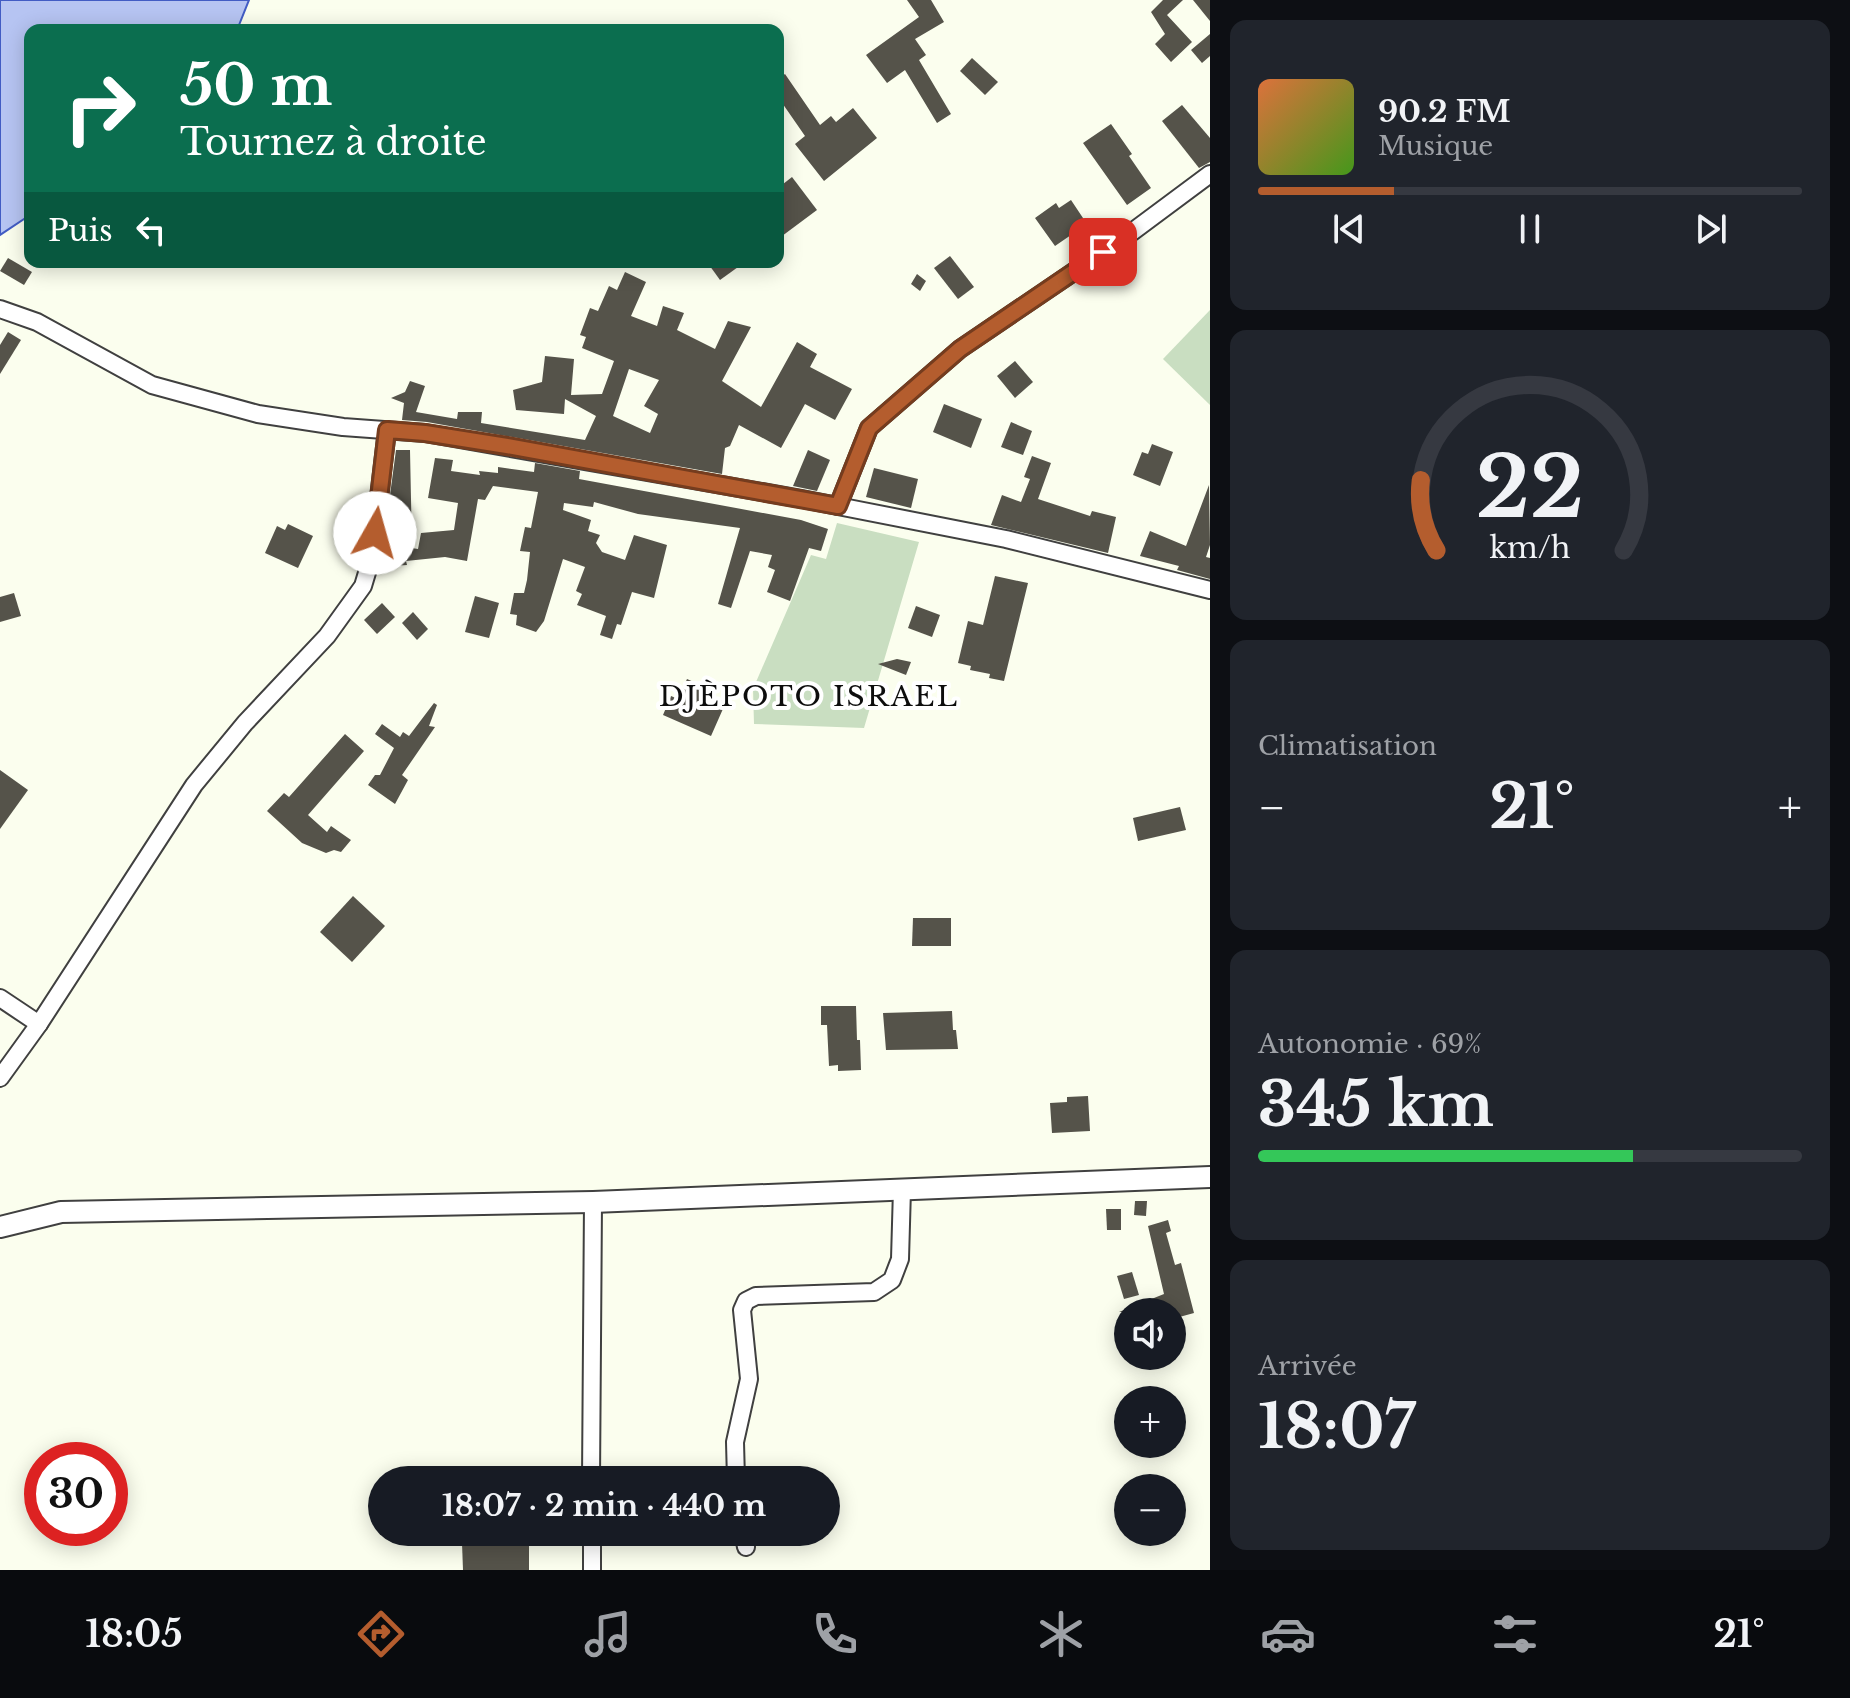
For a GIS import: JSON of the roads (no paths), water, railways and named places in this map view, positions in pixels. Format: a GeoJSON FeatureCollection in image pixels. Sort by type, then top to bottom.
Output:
{"type":"FeatureCollection","features":[{"type":"Feature","properties":{"kind":"street"},"geometry":{"type":"LineString","coordinates":[[838,506],[869,428],[960,349],[1128,235],[1210,174]]}},
{"type":"Feature","properties":{"kind":"street"},"geometry":{"type":"LineString","coordinates":[[0,309],[37,322],[152,385],[258,414],[343,427],[425,433],[507,446],[838,506],[1006,539],[1210,590]]}},
{"type":"Feature","properties":{"kind":"street"},"geometry":{"type":"LineString","coordinates":[[0,1078],[39,1024],[194,785],[245,723],[327,636],[363,586],[372,556],[387,430]]}},
{"type":"Feature","properties":{"kind":"street"},"geometry":{"type":"LineString","coordinates":[[0,998],[39,1024]]}},
{"type":"Feature","properties":{"kind":"street"},"geometry":{"type":"LineString","coordinates":[[0,1227],[61,1212],[593,1202],[1210,1177]]}},
{"type":"Feature","properties":{"kind":"street"},"geometry":{"type":"LineString","coordinates":[[736,1466],[735,1442],[749,1379],[743,1321],[746,1301],[756,1296],[874,1292],[892,1280],[900,1259],[902,1189]]}},
{"type":"Feature","properties":{"kind":"street"},"geometry":{"type":"LineString","coordinates":[[591,1466],[593,1202]]}},
{"type":"Feature","properties":{"kind":"street"},"geometry":{"type":"LineString","coordinates":[[592,1546],[592,1570]]}},
{"type":"Feature","properties":{"kind":"water"},"geometry":{"type":"Polygon","coordinates":[[[0,0],[249,0],[239,24],[24,24],[24,219],[0,235],[0,0]]]}},
{"type":"Feature","properties":{"kind":"district","name":"DJÈPOTO ISRAEL"},"geometry":{"type":"Point","coordinates":[809,696]}}]}
